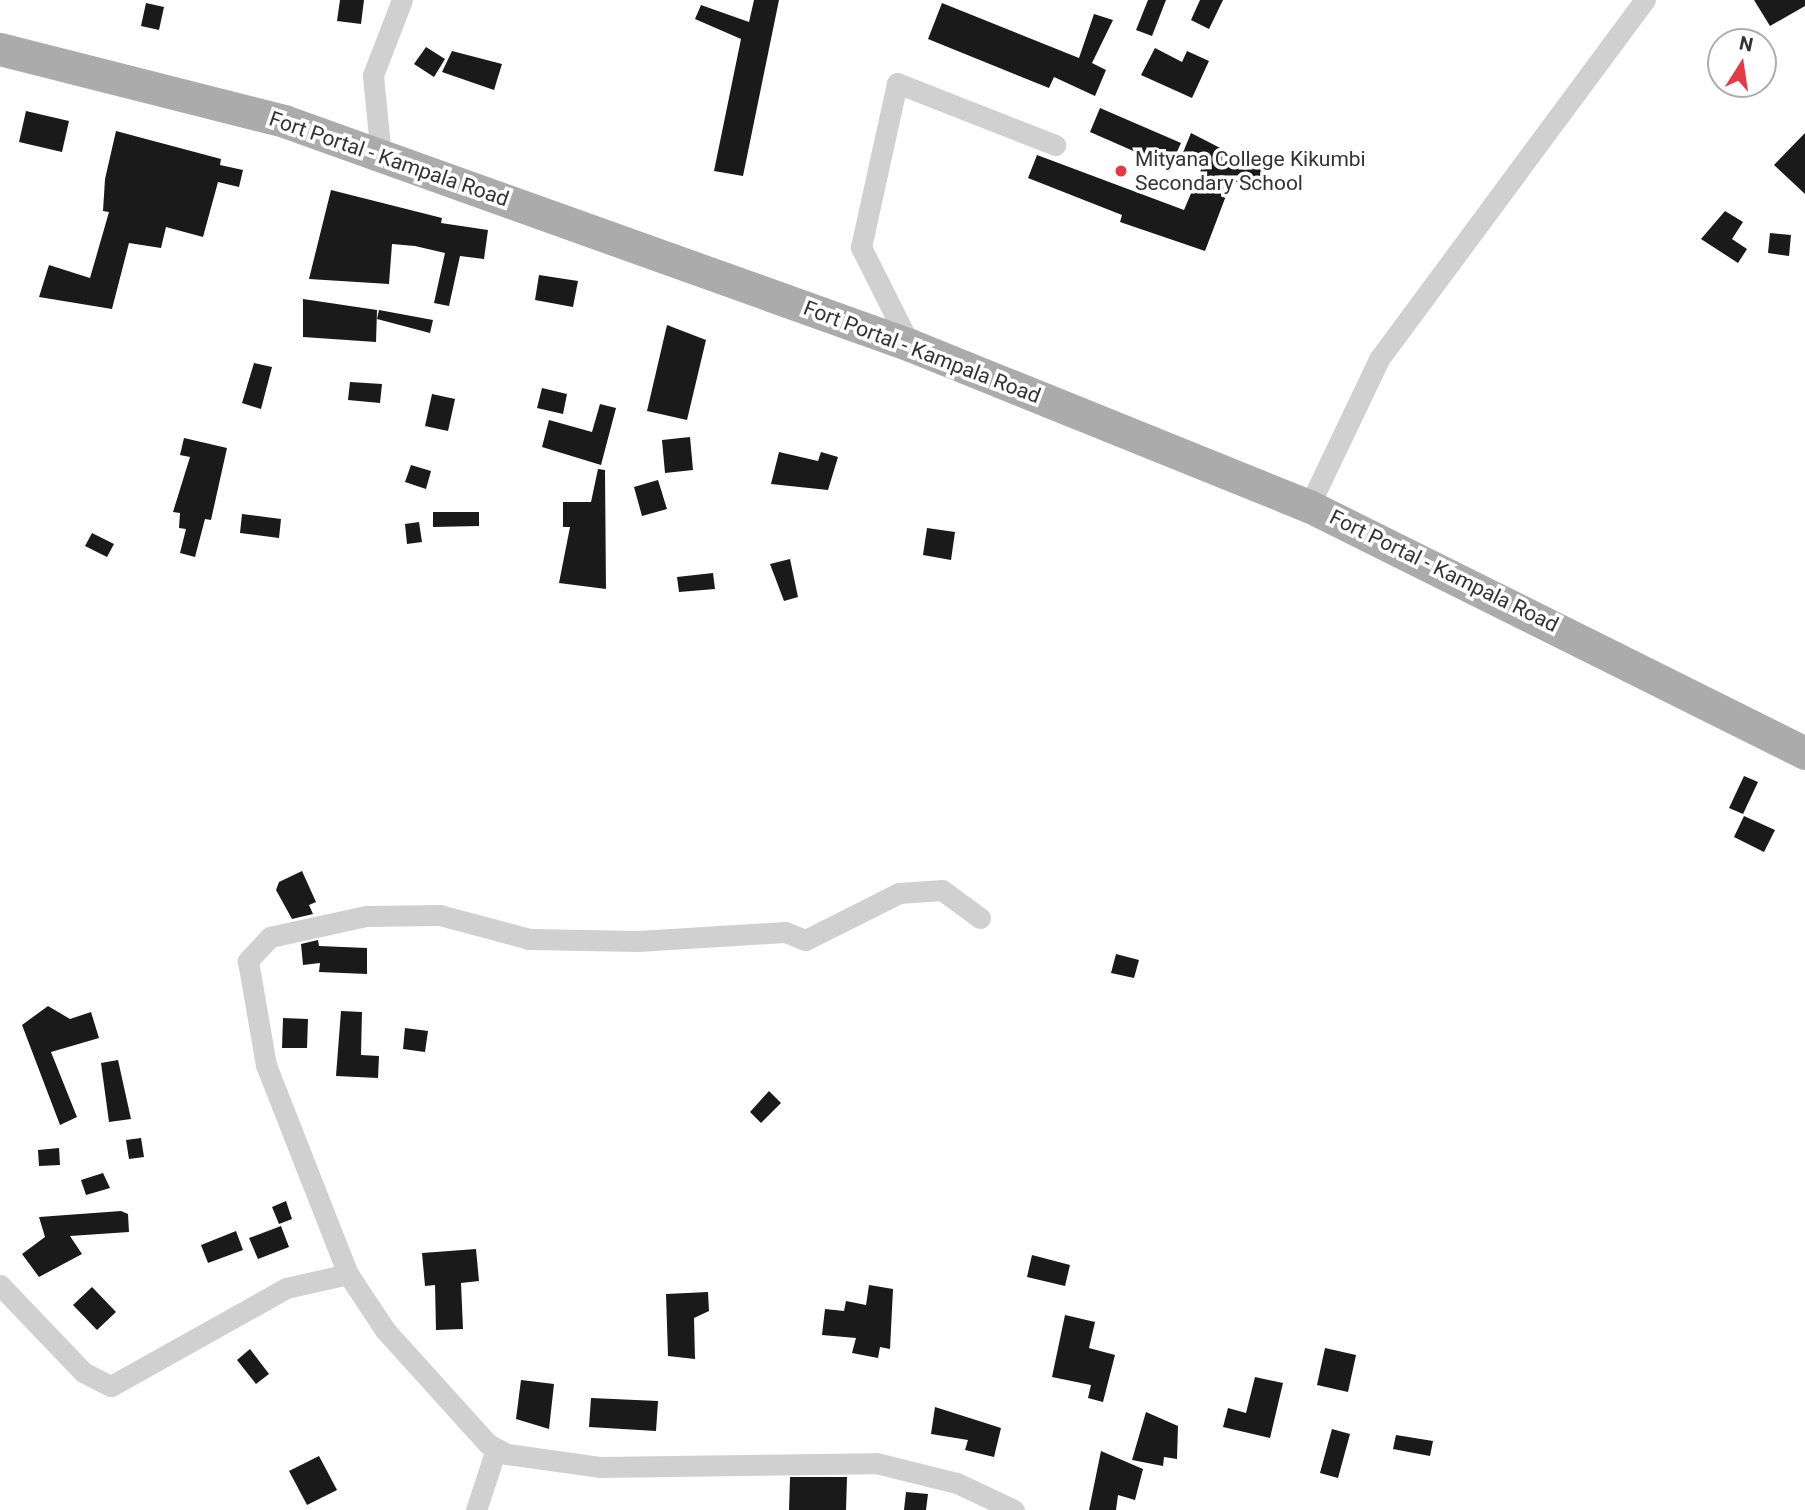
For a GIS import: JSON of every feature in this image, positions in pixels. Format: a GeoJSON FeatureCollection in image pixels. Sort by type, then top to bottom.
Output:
{"type":"FeatureCollection","features":[{"type":"Feature","properties":{"kind":"main road","name":"Fort Portal - Kampala Road"},"geometry":{"type":"LineString","coordinates":[[0,49],[284,121],[910,345],[1309,506],[1805,753]]}},
{"type":"Feature","properties":{"kind":"street"},"geometry":{"type":"LineString","coordinates":[[381,157],[373,75],[402,0]]}},
{"type":"Feature","properties":{"kind":"street"},"geometry":{"type":"LineString","coordinates":[[1309,506],[1378,359],[1645,0]]}},
{"type":"Feature","properties":{"kind":"street"},"geometry":{"type":"LineString","coordinates":[[910,345],[861,247],[897,83],[1055,145]]}},
{"type":"Feature","properties":{"kind":"street"},"geometry":{"type":"LineString","coordinates":[[980,918],[942,890],[899,893],[805,940],[785,932],[638,941],[529,940],[440,915],[366,916],[270,937],[248,961],[266,1065],[348,1274],[385,1330],[496,1449],[599,1467],[876,1463],[980,1502],[1014,1510]]}},
{"type":"Feature","properties":{"kind":"street"},"geometry":{"type":"LineString","coordinates":[[0,1285],[83,1371],[111,1386],[286,1289],[348,1274]]}},
{"type":"Feature","properties":{"kind":"street"},"geometry":{"type":"LineString","coordinates":[[475,1510],[496,1449]]}},
{"type":"Feature","properties":{"kind":"building"},"geometry":{"type":"Polygon","coordinates":[[[340,0],[364,0],[361,24],[337,21],[340,0]]]}},
{"type":"Feature","properties":{"kind":"building"},"geometry":{"type":"Polygon","coordinates":[[[754,0],[779,0],[743,176],[714,171],[741,39],[695,19],[701,5],[749,22],[754,0]]]}},
{"type":"Feature","properties":{"kind":"building"},"geometry":{"type":"Polygon","coordinates":[[[1148,0],[1166,0],[1152,36],[1136,30],[1148,0]]]}},
{"type":"Feature","properties":{"kind":"building"},"geometry":{"type":"Polygon","coordinates":[[[1200,0],[1223,0],[1209,29],[1191,20],[1200,0]]]}},
{"type":"Feature","properties":{"kind":"building"},"geometry":{"type":"Polygon","coordinates":[[[1754,0],[1805,0],[1805,6],[1770,26],[1754,0]]]}},
{"type":"Feature","properties":{"kind":"building"},"geometry":{"type":"Polygon","coordinates":[[[146,3],[164,7],[159,30],[141,26],[146,3]]]}},
{"type":"Feature","properties":{"kind":"building"},"geometry":{"type":"Polygon","coordinates":[[[942,3],[1079,58],[1094,14],[1113,20],[1092,63],[1106,70],[1095,96],[1054,77],[1049,88],[928,39],[942,3]]]}},
{"type":"Feature","properties":{"kind":"building"},"geometry":{"type":"Polygon","coordinates":[[[426,47],[445,59],[434,77],[414,64],[426,47]]]}},
{"type":"Feature","properties":{"kind":"building"},"geometry":{"type":"Polygon","coordinates":[[[1155,48],[1182,62],[1187,51],[1209,61],[1192,98],[1141,75],[1155,48]]]}},
{"type":"Feature","properties":{"kind":"building"},"geometry":{"type":"Polygon","coordinates":[[[452,51],[502,64],[494,90],[442,72],[452,51]]]}},
{"type":"Feature","properties":{"kind":"building"},"geometry":{"type":"Polygon","coordinates":[[[1100,108],[1181,143],[1170,167],[1090,132],[1100,108]]]}},
{"type":"Feature","properties":{"kind":"building"},"geometry":{"type":"Polygon","coordinates":[[[26,111],[69,121],[62,152],[19,142],[26,111]]]}},
{"type":"Feature","properties":{"kind":"building"},"geometry":{"type":"Polygon","coordinates":[[[116,131],[221,159],[220,165],[243,170],[239,187],[218,182],[203,237],[166,227],[161,248],[129,243],[112,309],[39,297],[49,265],[90,278],[109,212],[103,211],[105,179],[116,131]]]}},
{"type":"Feature","properties":{"kind":"building"},"geometry":{"type":"Polygon","coordinates":[[[1191,133],[1269,173],[1261,192],[1232,180],[1205,251],[1120,222],[1122,215],[1028,178],[1037,155],[1184,210],[1203,165],[1182,155],[1191,133]]]}},
{"type":"Feature","properties":{"kind":"building"},"geometry":{"type":"Polygon","coordinates":[[[1805,133],[1805,194],[1774,165],[1805,133]]]}},
{"type":"Feature","properties":{"kind":"building"},"geometry":{"type":"Polygon","coordinates":[[[331,190],[442,218],[441,223],[488,230],[484,259],[460,256],[449,306],[434,303],[445,253],[415,246],[392,244],[389,284],[309,279],[331,190]]]}},
{"type":"Feature","properties":{"kind":"building"},"geometry":{"type":"Polygon","coordinates":[[[1725,211],[1743,222],[1732,239],[1747,249],[1738,263],[1701,239],[1725,211]]]}},
{"type":"Feature","properties":{"kind":"building"},"geometry":{"type":"Polygon","coordinates":[[[1770,233],[1791,235],[1789,256],[1768,253],[1770,233]]]}},
{"type":"Feature","properties":{"kind":"building"},"geometry":{"type":"Polygon","coordinates":[[[539,275],[578,281],[573,307],[535,300],[539,275]]]}},
{"type":"Feature","properties":{"kind":"building"},"geometry":{"type":"Polygon","coordinates":[[[303,299],[377,310],[376,342],[303,337],[303,299]]]}},
{"type":"Feature","properties":{"kind":"building"},"geometry":{"type":"Polygon","coordinates":[[[379,310],[433,320],[430,333],[377,319],[379,310]]]}},
{"type":"Feature","properties":{"kind":"building"},"geometry":{"type":"Polygon","coordinates":[[[667,325],[706,340],[687,420],[647,411],[667,325]]]}},
{"type":"Feature","properties":{"kind":"building"},"geometry":{"type":"Polygon","coordinates":[[[254,363],[272,367],[261,409],[242,403],[254,363]]]}},
{"type":"Feature","properties":{"kind":"building"},"geometry":{"type":"Polygon","coordinates":[[[350,382],[382,384],[380,403],[348,400],[350,382]]]}},
{"type":"Feature","properties":{"kind":"building"},"geometry":{"type":"Polygon","coordinates":[[[542,388],[567,394],[563,414],[537,408],[542,388]]]}},
{"type":"Feature","properties":{"kind":"building"},"geometry":{"type":"Polygon","coordinates":[[[432,394],[455,399],[448,431],[425,426],[432,394]]]}},
{"type":"Feature","properties":{"kind":"building"},"geometry":{"type":"Polygon","coordinates":[[[600,404],[616,408],[601,465],[542,447],[549,420],[592,432],[600,404]]]}},
{"type":"Feature","properties":{"kind":"building"},"geometry":{"type":"Polygon","coordinates":[[[690,437],[693,470],[665,473],[662,440],[690,437]]]}},
{"type":"Feature","properties":{"kind":"building"},"geometry":{"type":"Polygon","coordinates":[[[184,438],[227,448],[211,520],[205,519],[195,557],[180,553],[186,529],[179,528],[180,513],[173,512],[190,457],[180,455],[184,438]]]}},
{"type":"Feature","properties":{"kind":"building"},"geometry":{"type":"Polygon","coordinates":[[[779,452],[818,461],[821,452],[838,457],[828,490],[771,484],[779,452]]]}},
{"type":"Feature","properties":{"kind":"building"},"geometry":{"type":"Polygon","coordinates":[[[411,465],[431,471],[426,489],[405,482],[411,465]]]}},
{"type":"Feature","properties":{"kind":"building"},"geometry":{"type":"Polygon","coordinates":[[[598,469],[605,470],[606,589],[559,583],[570,527],[563,527],[563,502],[591,502],[598,469]]]}},
{"type":"Feature","properties":{"kind":"building"},"geometry":{"type":"Polygon","coordinates":[[[658,480],[667,509],[642,516],[634,487],[658,480]]]}},
{"type":"Feature","properties":{"kind":"building"},"geometry":{"type":"Polygon","coordinates":[[[433,512],[479,512],[479,526],[433,527],[433,512]]]}},
{"type":"Feature","properties":{"kind":"building"},"geometry":{"type":"Polygon","coordinates":[[[242,514],[281,519],[279,538],[240,533],[242,514]]]}},
{"type":"Feature","properties":{"kind":"building"},"geometry":{"type":"Polygon","coordinates":[[[419,522],[422,542],[407,544],[405,524],[419,522]]]}},
{"type":"Feature","properties":{"kind":"building"},"geometry":{"type":"Polygon","coordinates":[[[927,528],[955,532],[951,560],[923,555],[927,528]]]}},
{"type":"Feature","properties":{"kind":"building"},"geometry":{"type":"Polygon","coordinates":[[[92,533],[114,544],[107,557],[85,546],[92,533]]]}},
{"type":"Feature","properties":{"kind":"building"},"geometry":{"type":"Polygon","coordinates":[[[790,559],[798,597],[784,601],[770,564],[790,559]]]}},
{"type":"Feature","properties":{"kind":"building"},"geometry":{"type":"Polygon","coordinates":[[[713,573],[715,589],[679,592],[677,577],[713,573]]]}},
{"type":"Feature","properties":{"kind":"building"},"geometry":{"type":"Polygon","coordinates":[[[1744,776],[1758,782],[1743,814],[1729,808],[1744,776]]]}},
{"type":"Feature","properties":{"kind":"building"},"geometry":{"type":"Polygon","coordinates":[[[1744,816],[1775,830],[1764,852],[1734,837],[1744,816]]]}},
{"type":"Feature","properties":{"kind":"building"},"geometry":{"type":"Polygon","coordinates":[[[302,871],[316,902],[309,905],[313,914],[292,919],[276,890],[279,882],[302,871]]]}},
{"type":"Feature","properties":{"kind":"building"},"geometry":{"type":"Polygon","coordinates":[[[318,940],[319,946],[367,948],[367,974],[319,972],[320,963],[303,965],[301,944],[318,940]]]}},
{"type":"Feature","properties":{"kind":"building"},"geometry":{"type":"Polygon","coordinates":[[[1116,954],[1139,960],[1134,978],[1111,973],[1116,954]]]}},
{"type":"Feature","properties":{"kind":"building"},"geometry":{"type":"Polygon","coordinates":[[[48,1006],[70,1019],[91,1012],[99,1038],[51,1052],[77,1117],[60,1125],[22,1025],[48,1006]]]}},
{"type":"Feature","properties":{"kind":"building"},"geometry":{"type":"Polygon","coordinates":[[[341,1011],[362,1012],[361,1055],[379,1056],[378,1078],[336,1076],[341,1011]]]}},
{"type":"Feature","properties":{"kind":"building"},"geometry":{"type":"Polygon","coordinates":[[[283,1018],[308,1019],[307,1048],[282,1048],[283,1018]]]}},
{"type":"Feature","properties":{"kind":"building"},"geometry":{"type":"Polygon","coordinates":[[[405,1028],[428,1031],[425,1052],[403,1049],[405,1028]]]}},
{"type":"Feature","properties":{"kind":"building"},"geometry":{"type":"Polygon","coordinates":[[[118,1060],[131,1119],[109,1122],[101,1063],[118,1060]]]}},
{"type":"Feature","properties":{"kind":"building"},"geometry":{"type":"Polygon","coordinates":[[[769,1091],[781,1103],[761,1123],[750,1112],[769,1091]]]}},
{"type":"Feature","properties":{"kind":"building"},"geometry":{"type":"Polygon","coordinates":[[[141,1138],[144,1157],[129,1159],[126,1140],[141,1138]]]}},
{"type":"Feature","properties":{"kind":"building"},"geometry":{"type":"Polygon","coordinates":[[[59,1148],[60,1165],[39,1166],[38,1150],[59,1148]]]}},
{"type":"Feature","properties":{"kind":"building"},"geometry":{"type":"Polygon","coordinates":[[[103,1173],[110,1188],[86,1195],[81,1180],[103,1173]]]}},
{"type":"Feature","properties":{"kind":"building"},"geometry":{"type":"Polygon","coordinates":[[[286,1201],[292,1219],[279,1224],[272,1207],[286,1201]]]}},
{"type":"Feature","properties":{"kind":"building"},"geometry":{"type":"Polygon","coordinates":[[[121,1211],[128,1214],[129,1232],[70,1236],[82,1254],[39,1277],[22,1254],[45,1237],[39,1217],[121,1211]]]}},
{"type":"Feature","properties":{"kind":"building"},"geometry":{"type":"Polygon","coordinates":[[[281,1226],[289,1247],[258,1259],[249,1238],[281,1226]]]}},
{"type":"Feature","properties":{"kind":"building"},"geometry":{"type":"Polygon","coordinates":[[[236,1231],[243,1250],[208,1263],[201,1245],[236,1231]]]}},
{"type":"Feature","properties":{"kind":"building"},"geometry":{"type":"Polygon","coordinates":[[[476,1249],[479,1281],[461,1283],[463,1329],[436,1330],[435,1285],[425,1286],[422,1253],[476,1249]]]}},
{"type":"Feature","properties":{"kind":"building"},"geometry":{"type":"Polygon","coordinates":[[[1032,1255],[1070,1265],[1065,1286],[1027,1277],[1032,1255]]]}},
{"type":"Feature","properties":{"kind":"building"},"geometry":{"type":"Polygon","coordinates":[[[869,1285],[893,1289],[890,1349],[880,1347],[878,1358],[852,1353],[856,1338],[822,1335],[825,1309],[844,1311],[846,1301],[866,1305],[869,1285]]]}},
{"type":"Feature","properties":{"kind":"building"},"geometry":{"type":"Polygon","coordinates":[[[92,1287],[116,1312],[97,1330],[73,1305],[92,1287]]]}},
{"type":"Feature","properties":{"kind":"building"},"geometry":{"type":"Polygon","coordinates":[[[708,1292],[709,1311],[694,1318],[695,1359],[668,1356],[666,1294],[708,1292]]]}},
{"type":"Feature","properties":{"kind":"building"},"geometry":{"type":"Polygon","coordinates":[[[1065,1315],[1095,1322],[1089,1348],[1115,1355],[1103,1402],[1088,1398],[1091,1385],[1052,1377],[1065,1315]]]}},
{"type":"Feature","properties":{"kind":"building"},"geometry":{"type":"Polygon","coordinates":[[[1325,1348],[1356,1355],[1348,1392],[1317,1385],[1325,1348]]]}},
{"type":"Feature","properties":{"kind":"building"},"geometry":{"type":"Polygon","coordinates":[[[250,1349],[269,1374],[256,1384],[237,1360],[250,1349]]]}},
{"type":"Feature","properties":{"kind":"building"},"geometry":{"type":"Polygon","coordinates":[[[1255,1377],[1283,1383],[1270,1438],[1223,1427],[1228,1408],[1246,1413],[1255,1377]]]}},
{"type":"Feature","properties":{"kind":"building"},"geometry":{"type":"Polygon","coordinates":[[[521,1380],[554,1384],[549,1429],[516,1419],[521,1380]]]}},
{"type":"Feature","properties":{"kind":"building"},"geometry":{"type":"Polygon","coordinates":[[[591,1398],[658,1401],[656,1431],[589,1427],[591,1398]]]}},
{"type":"Feature","properties":{"kind":"building"},"geometry":{"type":"Polygon","coordinates":[[[935,1407],[1001,1428],[994,1457],[965,1450],[968,1440],[931,1434],[935,1407]]]}},
{"type":"Feature","properties":{"kind":"building"},"geometry":{"type":"Polygon","coordinates":[[[1146,1412],[1178,1426],[1177,1459],[1164,1457],[1163,1466],[1132,1460],[1146,1412]]]}},
{"type":"Feature","properties":{"kind":"building"},"geometry":{"type":"Polygon","coordinates":[[[1332,1429],[1350,1434],[1338,1478],[1320,1473],[1332,1429]]]}},
{"type":"Feature","properties":{"kind":"building"},"geometry":{"type":"Polygon","coordinates":[[[1396,1435],[1433,1441],[1430,1456],[1393,1449],[1396,1435]]]}},
{"type":"Feature","properties":{"kind":"building"},"geometry":{"type":"Polygon","coordinates":[[[1101,1451],[1143,1469],[1135,1500],[1118,1495],[1116,1510],[1089,1510],[1101,1451]]]}},
{"type":"Feature","properties":{"kind":"building"},"geometry":{"type":"Polygon","coordinates":[[[319,1456],[337,1490],[307,1505],[289,1471],[319,1456]]]}},
{"type":"Feature","properties":{"kind":"building"},"geometry":{"type":"Polygon","coordinates":[[[790,1477],[847,1477],[846,1510],[789,1510],[790,1477]]]}},
{"type":"Feature","properties":{"kind":"building"},"geometry":{"type":"Polygon","coordinates":[[[906,1492],[928,1494],[926,1510],[904,1510],[906,1492]]]}},
{"type":"Feature","properties":{"kind":"place","name":"Mityana College Kikumbi Secondary School"},"geometry":{"type":"Point","coordinates":[1121,171]}}]}
